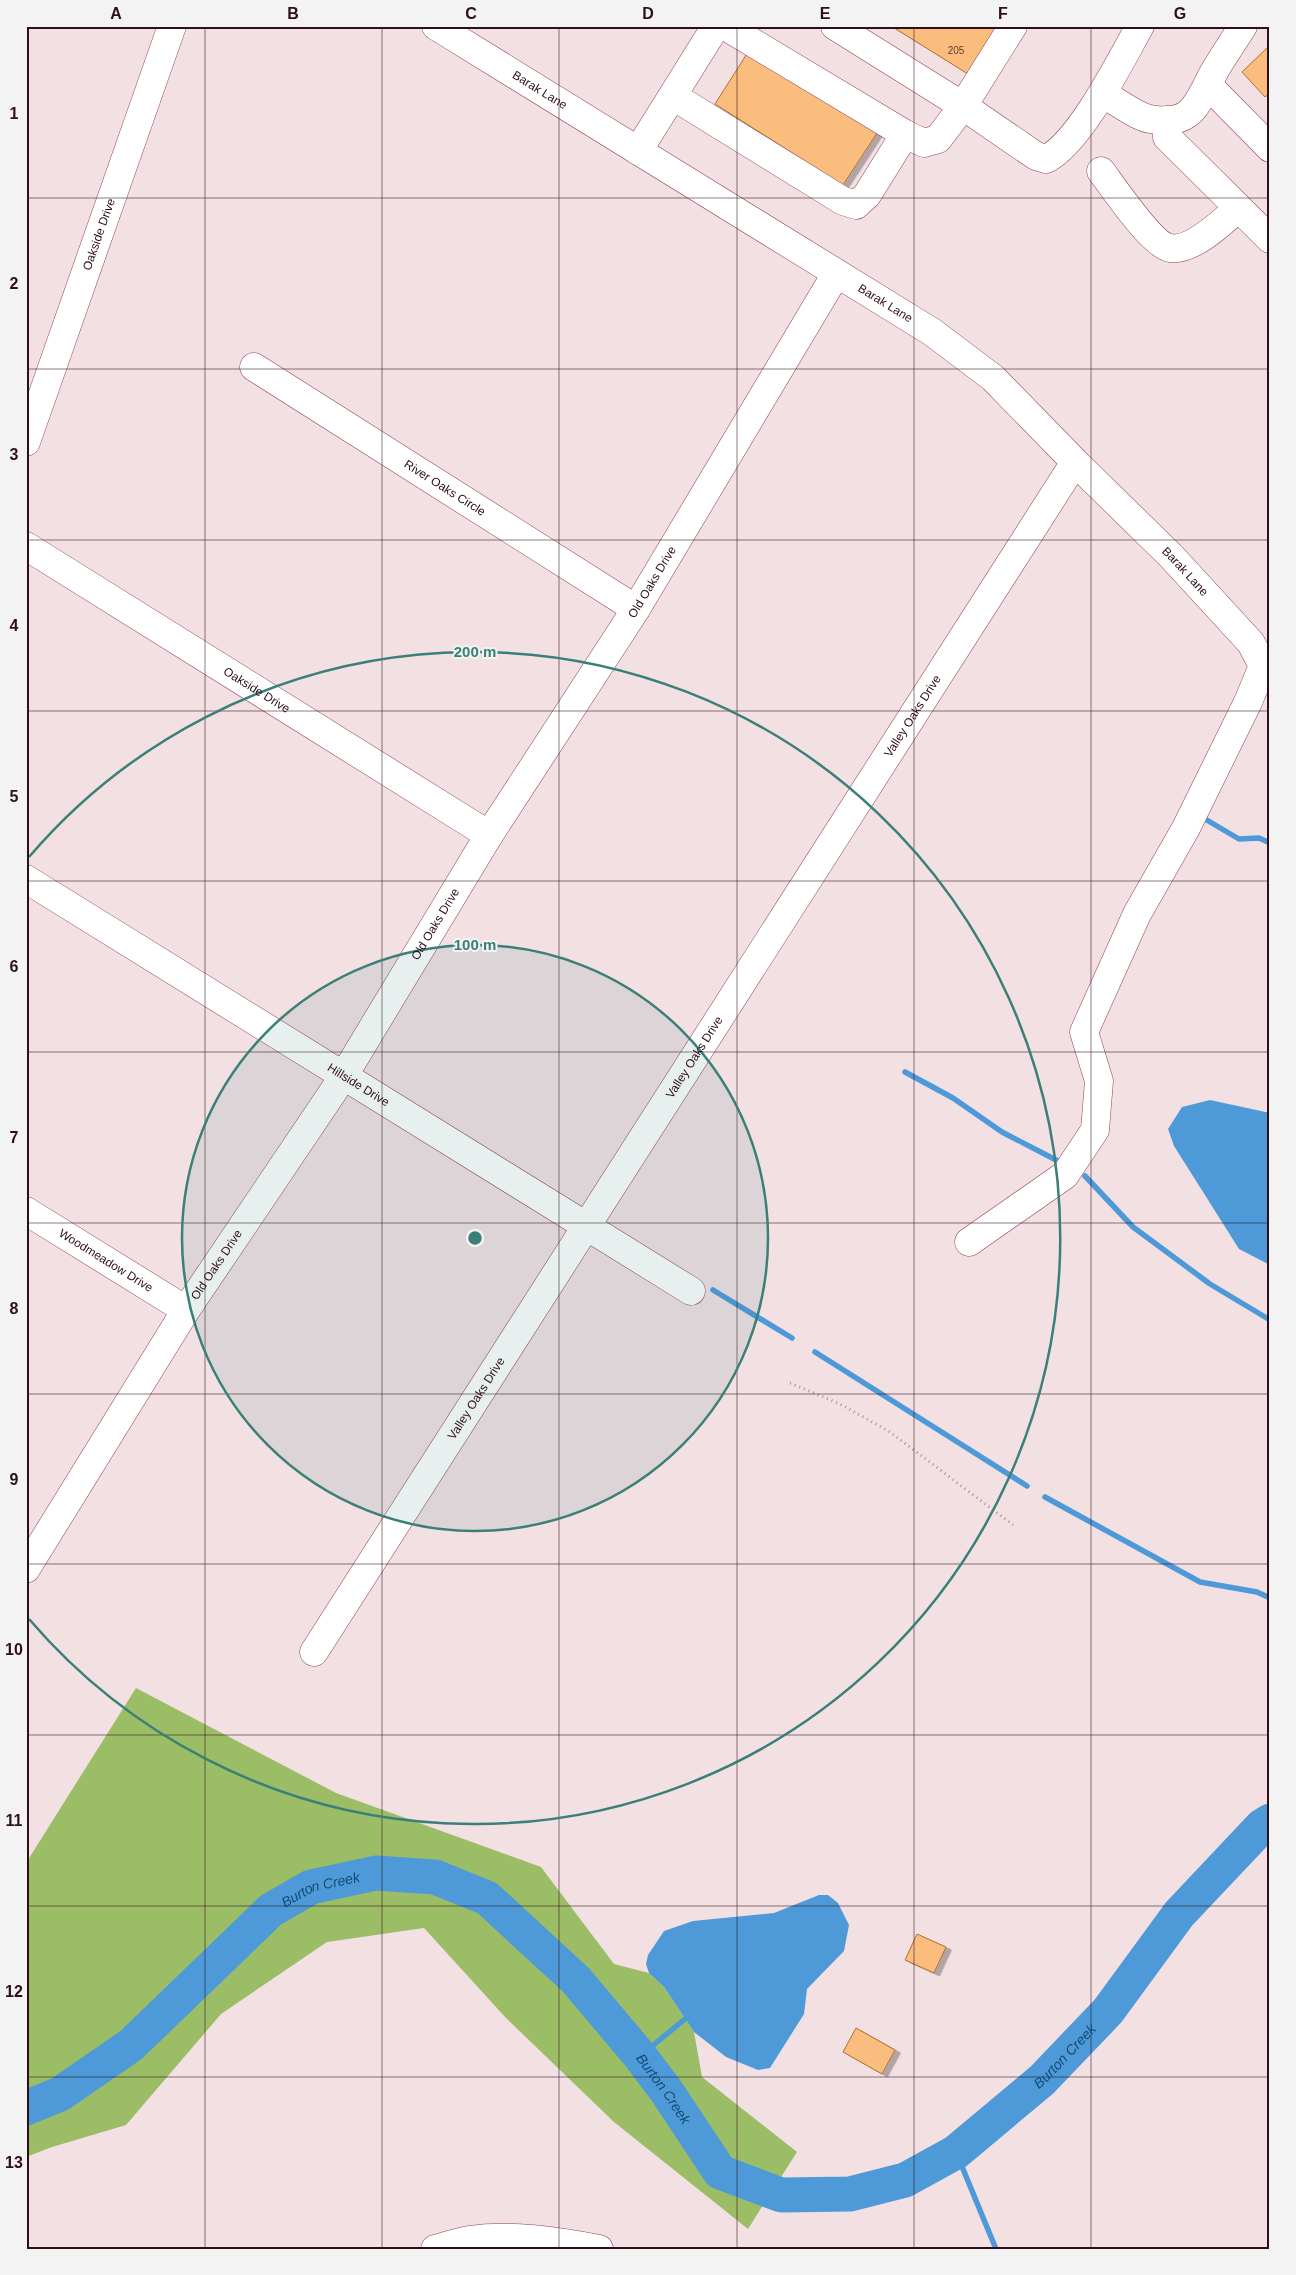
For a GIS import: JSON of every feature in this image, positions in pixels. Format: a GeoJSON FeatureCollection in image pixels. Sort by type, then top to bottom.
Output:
{"type":"FeatureCollection","features":[{"type":"Feature","properties":{"kind":"street","name":"Oakside Drive"},"geometry":{"type":"LineString","coordinates":[[26,442],[172,26]]}},
{"type":"Feature","properties":{"kind":"street","name":"Barak Lane"},"geometry":{"type":"LineString","coordinates":[[436,26],[932,332],[993,378],[1172,557],[1251,643],[1263,666],[1248,702],[1186,828],[1137,914],[1084,1032],[1099,1081],[1094,1130],[1065,1175],[969,1242]]}},
{"type":"Feature","properties":{"kind":"street"},"geometry":{"type":"LineString","coordinates":[[638,152],[716,26]]}},
{"type":"Feature","properties":{"kind":"street"},"geometry":{"type":"LineString","coordinates":[[725,26],[905,134],[924,143],[938,139],[962,106],[1013,26]]}},
{"type":"Feature","properties":{"kind":"street"},"geometry":{"type":"LineString","coordinates":[[835,26],[962,106],[1036,156],[1046,159],[1055,155],[1064,146],[1102,94],[1140,26]]}},
{"type":"Feature","properties":{"kind":"street"},"geometry":{"type":"LineString","coordinates":[[1102,94],[1149,119],[1174,120],[1188,114],[1200,102],[1243,26]]}},
{"type":"Feature","properties":{"kind":"street"},"geometry":{"type":"LineString","coordinates":[[1208,85],[1270,148]]}},
{"type":"Feature","properties":{"kind":"street"},"geometry":{"type":"LineString","coordinates":[[673,96],[842,201],[856,205],[868,195],[905,134]]}},
{"type":"Feature","properties":{"kind":"street"},"geometry":{"type":"LineString","coordinates":[[1167,120],[1167,137],[1270,239]]}},
{"type":"Feature","properties":{"kind":"street"},"geometry":{"type":"LineString","coordinates":[[1101,171],[1155,240],[1170,248],[1193,243],[1220,224],[1238,208]]}},
{"type":"Feature","properties":{"kind":"street","name":"Old Oaks Drive"},"geometry":{"type":"LineString","coordinates":[[26,1568],[186,1310],[343,1076],[489,835],[636,609],[836,274]]}},
{"type":"Feature","properties":{"kind":"street","name":"River Oaks Circle"},"geometry":{"type":"LineString","coordinates":[[254,367],[636,609]]}},
{"type":"Feature","properties":{"kind":"street","name":"Valley Oaks Drive"},"geometry":{"type":"LineString","coordinates":[[314,1652],[1075,462]]}},
{"type":"Feature","properties":{"kind":"street","name":"Oakside Drive"},"geometry":{"type":"LineString","coordinates":[[26,546],[489,835]]}},
{"type":"Feature","properties":{"kind":"street","name":"Hillside Drive"},"geometry":{"type":"LineString","coordinates":[[26,879],[691,1291]]}},
{"type":"Feature","properties":{"kind":"street","name":"Woodmeadow Drive"},"geometry":{"type":"LineString","coordinates":[[26,1211],[186,1310]]}},
{"type":"Feature","properties":{"kind":"street"},"geometry":{"type":"LineString","coordinates":[[435,2249],[469,2240],[502,2238],[549,2241],[599,2249]]}},
{"type":"Feature","properties":{"kind":"path"},"geometry":{"type":"LineString","coordinates":[[790,1383],[840,1404],[890,1432],[1013,1525]]}},
{"type":"Feature","properties":{"kind":"green space"},"geometry":{"type":"Polygon","coordinates":[[[136,1688],[336,1793],[541,1867],[614,1964],[649,1973],[664,1987],[694,2032],[702,2077],[797,2152],[748,2229],[614,2122],[506,2018],[424,1928],[327,1942],[221,2014],[126,2125],[52,2147],[26,2157],[26,1863],[136,1688]]]}},
{"type":"Feature","properties":{"kind":"water"},"geometry":{"type":"Polygon","coordinates":[[[1210,1100],[1270,1113],[1270,1265],[1239,1249],[1174,1146],[1168,1129],[1182,1107],[1210,1100]]]}},
{"type":"Feature","properties":{"kind":"water"},"geometry":{"type":"Polygon","coordinates":[[[819,1895],[828,1895],[838,1903],[849,1925],[844,1951],[807,1989],[804,2014],[770,2068],[758,2070],[726,2057],[694,2032],[664,1987],[649,1973],[646,1964],[648,1955],[664,1931],[693,1921],[774,1913],[819,1895]]]}},
{"type":"Feature","properties":{"kind":"building"},"geometry":{"type":"Polygon","coordinates":[[[891,26],[998,26],[968,74],[891,26]]]}},
{"type":"Feature","properties":{"kind":"building"},"geometry":{"type":"Polygon","coordinates":[[[1270,45],[1270,93],[1265,97],[1242,72],[1270,45]]]}},
{"type":"Feature","properties":{"kind":"building"},"geometry":{"type":"Polygon","coordinates":[[[750,49],[879,130],[843,185],[715,104],[750,49]]]}},
{"type":"Feature","properties":{"kind":"building"},"geometry":{"type":"Polygon","coordinates":[[[917,1934],[946,1947],[934,1973],[905,1960],[917,1934]]]}},
{"type":"Feature","properties":{"kind":"building"},"geometry":{"type":"Polygon","coordinates":[[[856,2028],[895,2050],[882,2074],[843,2052],[856,2028]]]}},
{"type":"Feature","properties":{"kind":"waterway"},"geometry":{"type":"LineString","coordinates":[[1205,819],[1239,839],[1259,838],[1270,843]]}},
{"type":"Feature","properties":{"kind":"waterway"},"geometry":{"type":"LineString","coordinates":[[905,1072],[953,1098],[1002,1132],[1058,1161]]}},
{"type":"Feature","properties":{"kind":"waterway"},"geometry":{"type":"LineString","coordinates":[[1085,1176],[1133,1227],[1210,1284],[1270,1320]]}},
{"type":"Feature","properties":{"kind":"waterway"},"geometry":{"type":"LineString","coordinates":[[713,1290],[792,1338]]}},
{"type":"Feature","properties":{"kind":"waterway"},"geometry":{"type":"LineString","coordinates":[[815,1352],[1027,1486]]}},
{"type":"Feature","properties":{"kind":"waterway"},"geometry":{"type":"LineString","coordinates":[[1045,1497],[1200,1582],[1257,1592],[1270,1598]]}},
{"type":"Feature","properties":{"kind":"waterway","name":"Burton Creek"},"geometry":{"type":"LineString","coordinates":[[26,2108],[60,2094],[131,2045],[271,1910],[311,1887],[376,1873],[435,1877],[487,1898],[576,1980],[640,2056],[667,2092],[720,2172],[781,2195],[850,2194],[905,2180],[956,2152],[1042,2080],[1108,2011],[1179,1914],[1262,1826],[1270,1821]]}},
{"type":"Feature","properties":{"kind":"waterway"},"geometry":{"type":"LineString","coordinates":[[640,2056],[685,2019]]}},
{"type":"Feature","properties":{"kind":"waterway"},"geometry":{"type":"LineString","coordinates":[[956,2152],[996,2249]]}}]}
